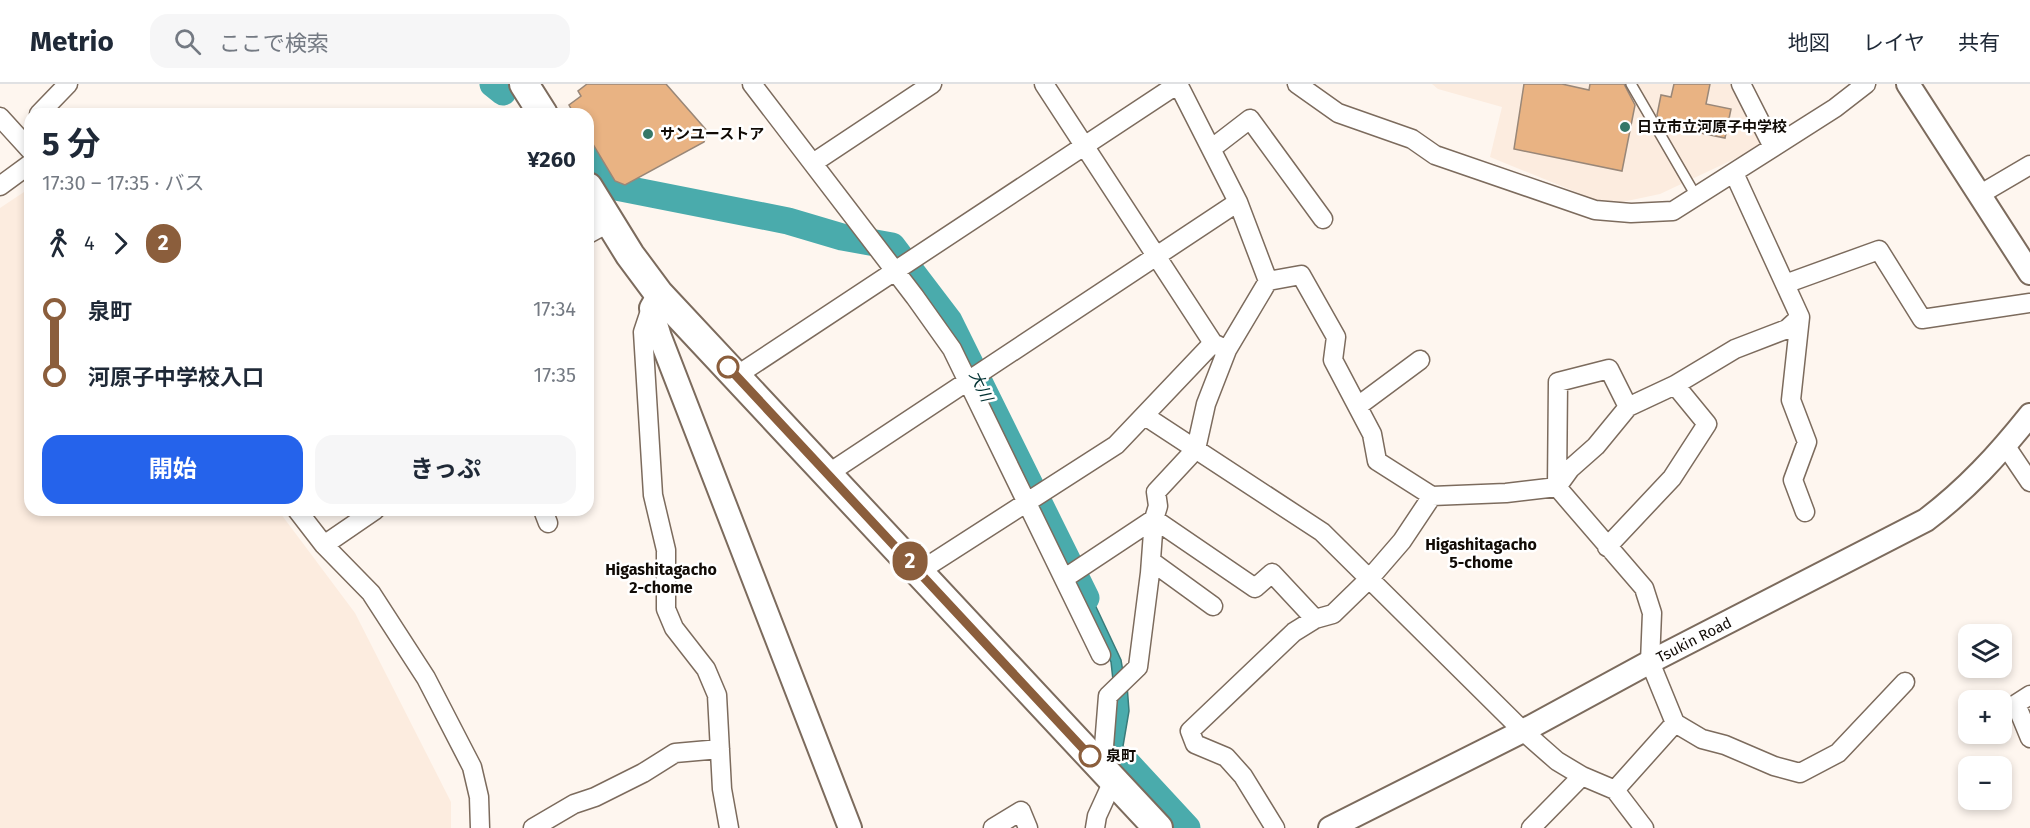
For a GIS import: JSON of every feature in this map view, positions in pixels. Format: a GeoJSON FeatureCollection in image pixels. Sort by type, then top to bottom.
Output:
{"type":"FeatureCollection","features":[{"type":"Feature","properties":{"kind":"main road"},"geometry":{"type":"LineString","coordinates":[[524,84],[539,108]]}},
{"type":"Feature","properties":{"kind":"main road"},"geometry":{"type":"LineString","coordinates":[[594,209],[599,228],[642,273],[655,301],[736,376],[829,473],[1158,828]]}},
{"type":"Feature","properties":{"kind":"street"},"geometry":{"type":"LineString","coordinates":[[45,108],[68,84]]}},
{"type":"Feature","properties":{"kind":"street"},"geometry":{"type":"LineString","coordinates":[[752,84],[872,242],[901,266],[915,297],[974,377],[1070,575],[1101,655]]}},
{"type":"Feature","properties":{"kind":"street"},"geometry":{"type":"LineString","coordinates":[[813,163],[932,84]]}},
{"type":"Feature","properties":{"kind":"street"},"geometry":{"type":"LineString","coordinates":[[1044,84],[1157,258],[1220,346],[1196,449],[1156,492],[1158,506],[1154,519],[1138,667],[1108,696],[1104,746],[1105,771],[1095,828]]}},
{"type":"Feature","properties":{"kind":"street"},"geometry":{"type":"LineString","coordinates":[[736,376],[1178,84],[1238,202],[1268,281]]}},
{"type":"Feature","properties":{"kind":"street"},"geometry":{"type":"LineString","coordinates":[[1297,84],[1338,113],[1412,140],[1435,154],[1595,210],[1631,213],[1673,211],[1835,108],[1866,84]]}},
{"type":"Feature","properties":{"kind":"street"},"geometry":{"type":"LineString","coordinates":[[1741,84],[1773,147]]}},
{"type":"Feature","properties":{"kind":"street"},"geometry":{"type":"LineString","coordinates":[[1908,84],[2030,273]]}},
{"type":"Feature","properties":{"kind":"street"},"geometry":{"type":"LineString","coordinates":[[0,117],[24,135]]}},
{"type":"Feature","properties":{"kind":"street"},"geometry":{"type":"LineString","coordinates":[[1211,149],[1250,119],[1323,219]]}},
{"type":"Feature","properties":{"kind":"street"},"geometry":{"type":"LineString","coordinates":[[1979,195],[2030,165]]}},
{"type":"Feature","properties":{"kind":"street"},"geometry":{"type":"LineString","coordinates":[[0,186],[24,169]]}},
{"type":"Feature","properties":{"kind":"street"},"geometry":{"type":"LineString","coordinates":[[1734,173],[1800,317],[1791,400],[1807,442],[1793,480],[1805,513]]}},
{"type":"Feature","properties":{"kind":"street"},"geometry":{"type":"LineString","coordinates":[[829,473],[1157,258],[1238,202]]}},
{"type":"Feature","properties":{"kind":"street"},"geometry":{"type":"LineString","coordinates":[[1785,284],[1879,250],[1922,319],[2030,303]]}},
{"type":"Feature","properties":{"kind":"street"},"geometry":{"type":"LineString","coordinates":[[920,571],[1116,445],[1220,346],[1268,281],[1302,275],[1336,337],[1333,360],[1372,434],[1377,461],[1432,496],[1483,495],[1557,488]]}},
{"type":"Feature","properties":{"kind":"street"},"geometry":{"type":"LineString","coordinates":[[655,301],[643,332],[653,495],[666,550],[666,609],[674,628],[706,669],[717,695],[722,789],[729,828]]}},
{"type":"Feature","properties":{"kind":"street"},"geometry":{"type":"LineString","coordinates":[[655,301],[660,337],[850,828]]}},
{"type":"Feature","properties":{"kind":"street"},"geometry":{"type":"LineString","coordinates":[[1557,488],[1570,469],[1596,446],[1628,407],[1675,385],[1735,349],[1788,329],[1800,317]]}},
{"type":"Feature","properties":{"kind":"street"},"geometry":{"type":"LineString","coordinates":[[1358,406],[1420,360]]}},
{"type":"Feature","properties":{"kind":"street"},"geometry":{"type":"LineString","coordinates":[[1628,407],[1609,369],[1558,382],[1557,488],[1644,588],[1652,613],[1650,662],[1675,723],[1702,740],[1725,745],[1774,766],[1800,774],[1838,753],[1905,682]]}},
{"type":"Feature","properties":{"kind":"street"},"geometry":{"type":"LineString","coordinates":[[1607,547],[1672,478],[1707,424],[1675,385]]}},
{"type":"Feature","properties":{"kind":"street","name":"Tsukin Road"},"geometry":{"type":"LineString","coordinates":[[1330,828],[1926,520],[1957,497],[2005,446],[2030,415]]}},
{"type":"Feature","properties":{"kind":"street"},"geometry":{"type":"LineString","coordinates":[[1145,416],[1322,532],[1523,730],[1557,761],[1582,776],[1615,790],[1644,828]]}},
{"type":"Feature","properties":{"kind":"street"},"geometry":{"type":"LineString","coordinates":[[2005,446],[2030,482]]}},
{"type":"Feature","properties":{"kind":"street"},"geometry":{"type":"LineString","coordinates":[[1275,828],[1243,776],[1226,757],[1195,744],[1190,731],[1294,632],[1315,619],[1333,614],[1370,578],[1402,540],[1432,496]]}},
{"type":"Feature","properties":{"kind":"street"},"geometry":{"type":"LineString","coordinates":[[302,516],[324,545],[371,593],[426,678],[472,767],[479,797],[480,828]]}},
{"type":"Feature","properties":{"kind":"street"},"geometry":{"type":"LineString","coordinates":[[324,545],[366,516]]}},
{"type":"Feature","properties":{"kind":"street"},"geometry":{"type":"LineString","coordinates":[[1070,575],[1154,519]]}},
{"type":"Feature","properties":{"kind":"street"},"geometry":{"type":"LineString","coordinates":[[1154,519],[1255,588],[1272,573],[1315,619]]}},
{"type":"Feature","properties":{"kind":"street"},"geometry":{"type":"LineString","coordinates":[[1151,561],[1213,606]]}},
{"type":"Feature","properties":{"kind":"street"},"geometry":{"type":"LineString","coordinates":[[2030,695],[2016,704],[2030,738]]}},
{"type":"Feature","properties":{"kind":"street"},"geometry":{"type":"LineString","coordinates":[[1615,790],[1675,723]]}},
{"type":"Feature","properties":{"kind":"street"},"geometry":{"type":"LineString","coordinates":[[533,828],[574,804],[595,797],[675,753],[720,749]]}},
{"type":"Feature","properties":{"kind":"street"},"geometry":{"type":"LineString","coordinates":[[1531,828],[1582,776]]}},
{"type":"Feature","properties":{"kind":"street"},"geometry":{"type":"LineString","coordinates":[[993,828],[1021,811],[1028,828]]}},
{"type":"Feature","properties":{"kind":"lane"},"geometry":{"type":"LineString","coordinates":[[1631,84],[1696,196]]}},
{"type":"Feature","properties":{"kind":"shaded area","name":"日立市立河原子中学校"},"geometry":{"type":"Polygon","coordinates":[[[1432,84],[1731,84],[1762,146],[1660,194],[1608,205],[1490,157],[1502,107],[1438,89],[1432,84]]]}},
{"type":"Feature","properties":{"kind":"shaded area"},"geometry":{"type":"Polygon","coordinates":[[[24,192],[24,516],[282,516],[355,613],[451,802],[451,828],[0,828],[0,208],[24,192]]]}},
{"type":"Feature","properties":{"kind":"water"},"geometry":{"type":"Polygon","coordinates":[[[1081,575],[1121,660],[1123,672],[1113,680],[1111,662],[1072,580],[1081,575]]]}},
{"type":"Feature","properties":{"kind":"water"},"geometry":{"type":"Polygon","coordinates":[[[1127,685],[1129,711],[1123,746],[1154,785],[1147,791],[1113,753],[1117,695],[1127,685]]]}},
{"type":"Feature","properties":{"kind":"water"},"geometry":{"type":"Polygon","coordinates":[[[1160,790],[1196,828],[1182,828],[1153,797],[1160,790]]]}},
{"type":"Feature","properties":{"kind":"building","name":"サンユーストア"},"geometry":{"type":"Polygon","coordinates":[[[587,84],[666,84],[708,132],[704,142],[625,185],[615,181],[594,146],[594,108],[571,108],[569,105],[581,96],[578,91],[587,84]]]}},
{"type":"Feature","properties":{"kind":"building"},"geometry":{"type":"Polygon","coordinates":[[[1524,84],[1562,84],[1589,90],[1590,84],[1624,84],[1635,105],[1622,171],[1514,149],[1524,84]]]}},
{"type":"Feature","properties":{"kind":"building"},"geometry":{"type":"Polygon","coordinates":[[[1674,84],[1710,84],[1706,104],[1731,109],[1725,138],[1662,125],[1657,115],[1661,95],[1671,97],[1674,84]]]}},
{"type":"Feature","properties":{"kind":"waterway"},"geometry":{"type":"LineString","coordinates":[[493,84],[503,92]]}},
{"type":"Feature","properties":{"kind":"waterway","name":"大川"},"geometry":{"type":"LineString","coordinates":[[594,152],[616,187],[788,221],[842,237],[892,246],[949,321],[1086,598]]}},
{"type":"Feature","properties":{"kind":"waterway","name":"大川"},"geometry":{"type":"LineString","coordinates":[[1125,761],[1187,828]]}},
{"type":"Feature","properties":{"kind":"bus line","name":"2"},"geometry":{"type":"LineString","coordinates":[[728,367],[1090,756]]}},
{"type":"Feature","properties":{"kind":"place","name":"日立市立河原子中学校"},"geometry":{"type":"Point","coordinates":[1625,127]}},
{"type":"Feature","properties":{"kind":"place","name":"サンユーストア"},"geometry":{"type":"Point","coordinates":[648,134]}},
{"type":"Feature","properties":{"kind":"place","name":"泉町"},"geometry":{"type":"Point","coordinates":[1090,756]}},
{"type":"Feature","properties":{"kind":"district","name":"Higashitagacho 5-chome"},"geometry":{"type":"Point","coordinates":[1481,553]}},
{"type":"Feature","properties":{"kind":"district","name":"Higashitagacho 2-chome"},"geometry":{"type":"Point","coordinates":[661,578]}}]}
